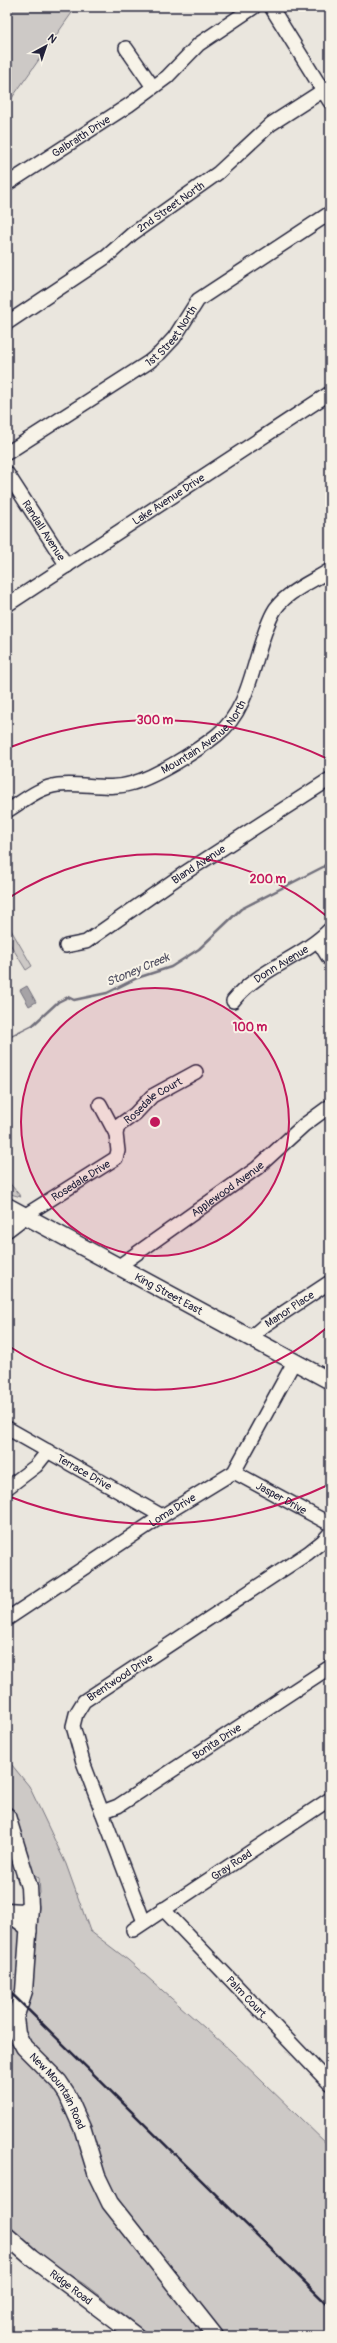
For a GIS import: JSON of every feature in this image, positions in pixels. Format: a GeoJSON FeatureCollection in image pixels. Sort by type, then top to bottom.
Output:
{"type":"FeatureCollection","features":[{"type":"Feature","properties":{"kind":"main road","name":"King Street East"},"geometry":{"type":"LineString","coordinates":[[7,1206],[330,1381]]}},
{"type":"Feature","properties":{"kind":"main road"},"geometry":{"type":"LineString","coordinates":[[7,1229],[24,1216]]}},
{"type":"Feature","properties":{"kind":"main road","name":"New Mountain Road"},"geometry":{"type":"LineString","coordinates":[[7,1816],[29,1887],[30,1931],[24,1991],[15,2018],[20,2041],[38,2062],[59,2082],[67,2094],[83,2130],[97,2176],[110,2202],[215,2336]]}},
{"type":"Feature","properties":{"kind":"main road"},"geometry":{"type":"LineString","coordinates":[[7,1912],[22,1912],[30,1907]]}},
{"type":"Feature","properties":{"kind":"main road","name":"Ridge Road"},"geometry":{"type":"LineString","coordinates":[[7,2236],[37,2261],[136,2336]]}},
{"type":"Feature","properties":{"kind":"street","name":"Galbraith Drive"},"geometry":{"type":"LineString","coordinates":[[7,184],[129,105],[167,77],[199,44],[254,7]]}},
{"type":"Feature","properties":{"kind":"street"},"geometry":{"type":"LineString","coordinates":[[271,7],[328,93]]}},
{"type":"Feature","properties":{"kind":"street"},"geometry":{"type":"LineString","coordinates":[[126,48],[153,87]]}},
{"type":"Feature","properties":{"kind":"street","name":"2nd Street North"},"geometry":{"type":"LineString","coordinates":[[7,323],[106,257],[132,234],[218,173],[271,124],[328,93]]}},
{"type":"Feature","properties":{"kind":"street","name":"1st Street North"},"geometry":{"type":"LineString","coordinates":[[7,453],[155,358],[174,338],[198,300],[330,213]]}},
{"type":"Feature","properties":{"kind":"street","name":"Lake Avenue Drive"},"geometry":{"type":"LineString","coordinates":[[7,605],[330,393]]}},
{"type":"Feature","properties":{"kind":"street","name":"Randall Avenue"},"geometry":{"type":"LineString","coordinates":[[7,473],[67,566]]}},
{"type":"Feature","properties":{"kind":"street","name":"Mountain Avenue North"},"geometry":{"type":"LineString","coordinates":[[7,811],[43,789],[57,785],[114,787],[133,783],[159,772],[216,736],[229,725],[242,700],[273,612],[284,599],[330,570]]}},
{"type":"Feature","properties":{"kind":"street","name":"Bland Avenue"},"geometry":{"type":"LineString","coordinates":[[66,946],[86,942],[183,874],[330,779]]}},
{"type":"Feature","properties":{"kind":"street","name":"Donn Avenue"},"geometry":{"type":"LineString","coordinates":[[233,1001],[244,987],[318,941],[330,929]]}},
{"type":"Feature","properties":{"kind":"street"},"geometry":{"type":"LineString","coordinates":[[318,941],[330,960]]}},
{"type":"Feature","properties":{"kind":"street","name":"Rosedale Court"},"geometry":{"type":"LineString","coordinates":[[116,1134],[118,1126],[135,1114],[152,1096],[196,1072]]}},
{"type":"Feature","properties":{"kind":"street"},"geometry":{"type":"LineString","coordinates":[[100,1104],[116,1134]]}},
{"type":"Feature","properties":{"kind":"street","name":"Applewood Avenue"},"geometry":{"type":"LineString","coordinates":[[119,1266],[257,1168],[304,1125],[330,1106]]}},
{"type":"Feature","properties":{"kind":"street","name":"Rosedale Drive"},"geometry":{"type":"LineString","coordinates":[[24,1216],[116,1158],[118,1151],[116,1134]]}},
{"type":"Feature","properties":{"kind":"street","name":"Manor Place"},"geometry":{"type":"LineString","coordinates":[[250,1338],[265,1324],[330,1282]]}},
{"type":"Feature","properties":{"kind":"street","name":"Loma Drive"},"geometry":{"type":"LineString","coordinates":[[7,1619],[162,1516],[234,1472],[294,1362]]}},
{"type":"Feature","properties":{"kind":"street","name":"Terrace Drive"},"geometry":{"type":"LineString","coordinates":[[7,1428],[162,1516]]}},
{"type":"Feature","properties":{"kind":"street"},"geometry":{"type":"LineString","coordinates":[[7,1488],[36,1466],[48,1451]]}},
{"type":"Feature","properties":{"kind":"street","name":"Jasper Drive"},"geometry":{"type":"LineString","coordinates":[[234,1472],[330,1524]]}},
{"type":"Feature","properties":{"kind":"street","name":"Brentwood Drive"},"geometry":{"type":"LineString","coordinates":[[144,1922],[83,1762],[74,1726],[76,1714],[84,1701],[308,1553],[323,1541],[330,1533]]}},
{"type":"Feature","properties":{"kind":"street","name":"Bonita Drive"},"geometry":{"type":"LineString","coordinates":[[102,1812],[118,1806],[330,1668]]}},
{"type":"Feature","properties":{"kind":"street","name":"Gray Road"},"geometry":{"type":"LineString","coordinates":[[133,1930],[330,1799]]}},
{"type":"Feature","properties":{"kind":"street","name":"Palm Court"},"geometry":{"type":"LineString","coordinates":[[163,1909],[330,2084]]}},
{"type":"Feature","properties":{"kind":"street"},"geometry":{"type":"LineString","coordinates":[[7,1912],[30,1931]]}},
{"type":"Feature","properties":{"kind":"shaded area"},"geometry":{"type":"Polygon","coordinates":[[[7,7],[76,7],[7,105],[7,7]]]}},
{"type":"Feature","properties":{"kind":"shaded area"},"geometry":{"type":"Polygon","coordinates":[[[7,923],[32,966],[26,970],[7,939],[7,923]]]}},
{"type":"Feature","properties":{"kind":"shaded area"},"geometry":{"type":"Polygon","coordinates":[[[27,986],[36,1002],[29,1006],[20,990],[27,986]]]}},
{"type":"Feature","properties":{"kind":"shaded area"},"geometry":{"type":"Polygon","coordinates":[[[7,1180],[21,1197],[7,1193],[7,1180]]]}},
{"type":"Feature","properties":{"kind":"shaded area"},"geometry":{"type":"Polygon","coordinates":[[[7,1759],[29,1786],[66,1864],[90,1931],[128,1960],[231,2051],[330,2147],[330,2336],[151,2336],[84,2284],[7,2236],[7,1925],[17,1930],[28,1923],[40,1893],[39,1878],[7,1851],[7,1759]]]}},
{"type":"Feature","properties":{"kind":"waterway","name":"Stoney Creek"},"geometry":{"type":"LineString","coordinates":[[7,1038],[33,1025],[58,1002],[68,997],[74,1000],[107,993],[137,978],[171,967],[199,949],[241,909],[323,867],[330,860]]}},
{"type":"Feature","properties":{"kind":"railway"},"geometry":{"type":"LineString","coordinates":[[7,1989],[330,2307]]}}]}
